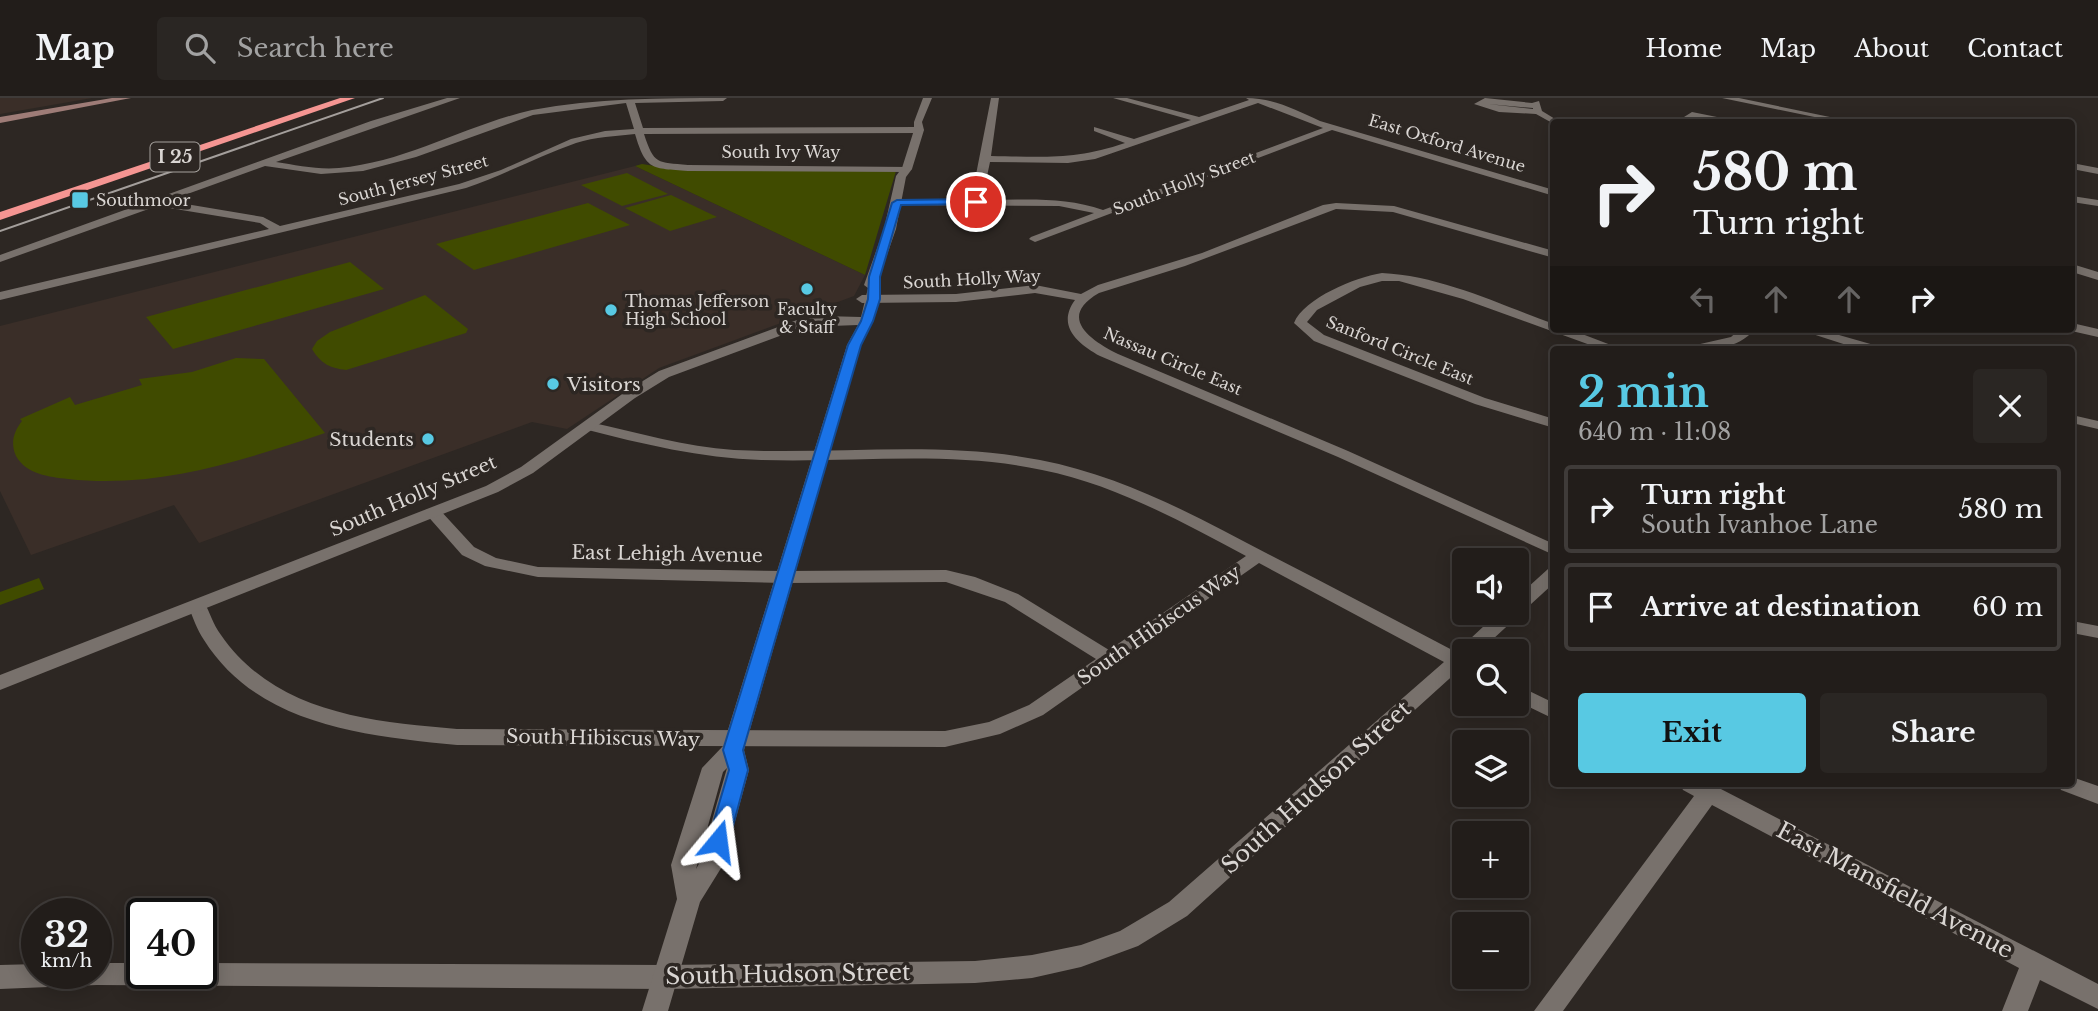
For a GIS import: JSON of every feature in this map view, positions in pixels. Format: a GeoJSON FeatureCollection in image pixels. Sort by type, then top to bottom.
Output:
{"type":"FeatureCollection","features":[{"type":"Feature","properties":{"kind":"highway","name":"I 25"},"geometry":{"type":"LineString","coordinates":[[0,205],[328,98]]}},
{"type":"Feature","properties":{"kind":"highway","name":"I 25"},"geometry":{"type":"LineString","coordinates":[[0,216],[350,98]]}},
{"type":"Feature","properties":{"kind":"main road"},"geometry":{"type":"LineString","coordinates":[[0,118],[106,98]]}},
{"type":"Feature","properties":{"kind":"main road"},"geometry":{"type":"LineString","coordinates":[[0,118],[127,98]]}},
{"type":"Feature","properties":{"kind":"street"},"geometry":{"type":"LineString","coordinates":[[0,259],[385,119],[456,98]]}},
{"type":"Feature","properties":{"kind":"street"},"geometry":{"type":"LineString","coordinates":[[265,163],[321,171],[361,168],[413,155],[514,118],[573,106],[629,99],[723,98]]}},
{"type":"Feature","properties":{"kind":"street"},"geometry":{"type":"LineString","coordinates":[[976,202],[986,159],[995,98]]}},
{"type":"Feature","properties":{"kind":"street"},"geometry":{"type":"LineString","coordinates":[[1117,98],[1200,120]]}},
{"type":"Feature","properties":{"kind":"street"},"geometry":{"type":"LineString","coordinates":[[1726,98],[1834,119]]}},
{"type":"Feature","properties":{"kind":"street"},"geometry":{"type":"LineString","coordinates":[[629,99],[638,131]]}},
{"type":"Feature","properties":{"kind":"street"},"geometry":{"type":"LineString","coordinates":[[986,159],[1068,160],[1094,156],[1254,99]]}},
{"type":"Feature","properties":{"kind":"street","name":"East Oxford Avenue"},"geometry":{"type":"LineString","coordinates":[[1254,99],[1332,127],[1550,192]]}},
{"type":"Feature","properties":{"kind":"street"},"geometry":{"type":"LineString","coordinates":[[1549,99],[1536,104],[1488,107],[1478,104],[1485,101],[1536,104],[1553,119]]}},
{"type":"Feature","properties":{"kind":"street"},"geometry":{"type":"LineString","coordinates":[[1686,119],[1695,115],[1714,119]]}},
{"type":"Feature","properties":{"kind":"street","name":"South Holly Street"},"geometry":{"type":"LineString","coordinates":[[1035,239],[1332,127]]}},
{"type":"Feature","properties":{"kind":"street"},"geometry":{"type":"LineString","coordinates":[[1097,129],[1135,142]]}},
{"type":"Feature","properties":{"kind":"street","name":"South Jersey Street"},"geometry":{"type":"LineString","coordinates":[[0,296],[462,186],[504,172],[574,141],[605,134],[638,131],[919,130],[907,169]]}},
{"type":"Feature","properties":{"kind":"street","name":"South Ivy Way"},"geometry":{"type":"LineString","coordinates":[[638,131],[647,158],[656,165],[679,168],[907,169]]}},
{"type":"Feature","properties":{"kind":"street"},"geometry":{"type":"LineString","coordinates":[[2075,167],[2098,172]]}},
{"type":"Feature","properties":{"kind":"street"},"geometry":{"type":"LineString","coordinates":[[655,1011],[689,899],[711,865],[738,770],[734,745],[874,277],[897,203],[905,193],[910,174],[907,169]]}},
{"type":"Feature","properties":{"kind":"street"},"geometry":{"type":"LineString","coordinates":[[2075,199],[2098,203]]}},
{"type":"Feature","properties":{"kind":"street"},"geometry":{"type":"LineString","coordinates":[[157,202],[263,220],[281,231]]}},
{"type":"Feature","properties":{"kind":"street"},"geometry":{"type":"LineString","coordinates":[[897,203],[1059,202],[1103,213]]}},
{"type":"Feature","properties":{"kind":"street"},"geometry":{"type":"LineString","coordinates":[[1083,298],[1101,288],[1196,261],[1327,207],[1336,206],[1394,209],[1550,255]]}},
{"type":"Feature","properties":{"kind":"street"},"geometry":{"type":"LineString","coordinates":[[2075,269],[2098,276]]}},
{"type":"Feature","properties":{"kind":"street","name":"Sanford Circle East"},"geometry":{"type":"LineString","coordinates":[[1550,327],[1425,283],[1383,277],[1360,282],[1311,307],[1302,315],[1300,323],[1320,338],[1344,348],[1480,401],[1550,423]]}},
{"type":"Feature","properties":{"kind":"street","name":"South Holly Way"},"geometry":{"type":"LineString","coordinates":[[868,299],[956,298],[1035,289],[1083,298]]}},
{"type":"Feature","properties":{"kind":"street","name":"Nassau Circle East"},"geometry":{"type":"LineString","coordinates":[[1083,298],[1073,315],[1074,328],[1083,339],[1102,352],[1320,444],[1550,548]]}},
{"type":"Feature","properties":{"kind":"street","name":"South Holly Street"},"geometry":{"type":"LineString","coordinates":[[0,683],[433,513],[507,481],[643,386],[684,366],[802,323],[861,320]]}},
{"type":"Feature","properties":{"kind":"street"},"geometry":{"type":"LineString","coordinates":[[2075,328],[2098,333]]}},
{"type":"Feature","properties":{"kind":"street","name":"Sanford Circle East"},"geometry":{"type":"LineString","coordinates":[[1567,333],[1605,346]]}},
{"type":"Feature","properties":{"kind":"street"},"geometry":{"type":"LineString","coordinates":[[1710,346],[1736,340],[1744,333]]}},
{"type":"Feature","properties":{"kind":"street"},"geometry":{"type":"LineString","coordinates":[[1818,333],[1862,346]]}},
{"type":"Feature","properties":{"kind":"street"},"geometry":{"type":"LineString","coordinates":[[2075,420],[2098,425]]}},
{"type":"Feature","properties":{"kind":"street"},"geometry":{"type":"LineString","coordinates":[[589,426],[704,451],[821,456],[964,455],[1050,466],[1128,490],[1165,506],[1258,556],[1452,651]]}},
{"type":"Feature","properties":{"kind":"street","name":"East Lehigh Avenue"},"geometry":{"type":"LineString","coordinates":[[433,513],[468,551],[491,562],[538,572],[785,577],[946,576],[967,580],[989,586],[1021,602],[1110,659]]}},
{"type":"Feature","properties":{"kind":"street","name":"South Hibiscus Way"},"geometry":{"type":"LineString","coordinates":[[197,606],[212,638],[252,682],[310,713],[346,724],[421,736],[734,745],[965,737],[1013,722],[1036,710],[1258,556]]}},
{"type":"Feature","properties":{"kind":"street"},"geometry":{"type":"LineString","coordinates":[[1529,596],[1550,577]]}},
{"type":"Feature","properties":{"kind":"street","name":"South Hudson Street"},"geometry":{"type":"LineString","coordinates":[[1483,639],[1497,625]]}},
{"type":"Feature","properties":{"kind":"street"},"geometry":{"type":"LineString","coordinates":[[2075,628],[2098,632]]}},
{"type":"Feature","properties":{"kind":"street","name":"South Hudson Street"},"geometry":{"type":"LineString","coordinates":[[0,977],[97,974],[666,977],[1009,970],[1088,956],[1151,928],[1178,909],[1452,668]]}},
{"type":"Feature","properties":{"kind":"street"},"geometry":{"type":"LineString","coordinates":[[1529,698],[1550,710]]}},
{"type":"Feature","properties":{"kind":"street"},"geometry":{"type":"LineString","coordinates":[[2075,786],[2098,795]]}},
{"type":"Feature","properties":{"kind":"street"},"geometry":{"type":"LineString","coordinates":[[1546,1011],[1700,789]]}},
{"type":"Feature","properties":{"kind":"street","name":"East Mansfield Avenue"},"geometry":{"type":"LineString","coordinates":[[1700,789],[2098,997]]}},
{"type":"Feature","properties":{"kind":"street"},"geometry":{"type":"LineString","coordinates":[[2015,1011],[2034,963]]}},
{"type":"Feature","properties":{"kind":"shaded area"},"geometry":{"type":"Polygon","coordinates":[[[0,98],[92,98],[0,114],[0,98]]]}},
{"type":"Feature","properties":{"kind":"shaded area"},"geometry":{"type":"Polygon","coordinates":[[[635,166],[865,275],[854,296],[659,368],[567,429],[532,422],[199,543],[174,505],[31,555],[0,491],[0,326],[635,166]]]}},
{"type":"Feature","properties":{"kind":"green space"},"geometry":{"type":"Polygon","coordinates":[[[642,164],[680,170],[896,171],[865,275],[635,166],[642,164]]]}},
{"type":"Feature","properties":{"kind":"green space"},"geometry":{"type":"Polygon","coordinates":[[[627,173],[668,194],[622,206],[581,185],[627,173]]]}},
{"type":"Feature","properties":{"kind":"green space"},"geometry":{"type":"Polygon","coordinates":[[[671,195],[717,217],[670,231],[625,208],[671,195]]]}},
{"type":"Feature","properties":{"kind":"green space"},"geometry":{"type":"Polygon","coordinates":[[[588,203],[630,225],[474,270],[436,244],[588,203]]]}},
{"type":"Feature","properties":{"kind":"green space"},"geometry":{"type":"Polygon","coordinates":[[[350,262],[384,289],[173,349],[146,317],[350,262]]]}},
{"type":"Feature","properties":{"kind":"green space"},"geometry":{"type":"Polygon","coordinates":[[[425,295],[468,329],[466,333],[346,370],[326,364],[312,349],[317,341],[330,332],[425,295]]]}},
{"type":"Feature","properties":{"kind":"green space"},"geometry":{"type":"Polygon","coordinates":[[[236,358],[264,359],[325,433],[198,470],[134,480],[101,481],[46,476],[26,467],[16,456],[13,442],[22,421],[20,419],[70,397],[75,405],[142,385],[139,379],[192,372],[236,358]]]}},
{"type":"Feature","properties":{"kind":"green space"},"geometry":{"type":"Polygon","coordinates":[[[39,578],[44,589],[0,605],[0,592],[39,578]]]}},
{"type":"Feature","properties":{"kind":"tram line"},"geometry":{"type":"LineString","coordinates":[[0,231],[383,98]]}},
{"type":"Feature","properties":{"kind":"place","name":"Southmoor"},"geometry":{"type":"Point","coordinates":[80,200]}},
{"type":"Feature","properties":{"kind":"place","name":"Faculty & Staff"},"geometry":{"type":"Point","coordinates":[807,289]}},
{"type":"Feature","properties":{"kind":"place","name":"Thomas Jefferson High School"},"geometry":{"type":"Point","coordinates":[611,310]}},
{"type":"Feature","properties":{"kind":"place","name":"Visitors"},"geometry":{"type":"Point","coordinates":[553,384]}},
{"type":"Feature","properties":{"kind":"place","name":"Students"},"geometry":{"type":"Point","coordinates":[428,439]}},
{"type":"Feature","properties":{"kind":"route"},"geometry":{"type":"LineString","coordinates":[[718,841],[738,770],[733,750],[855,345],[874,299],[874,277],[897,203],[976,202]]}}]}
